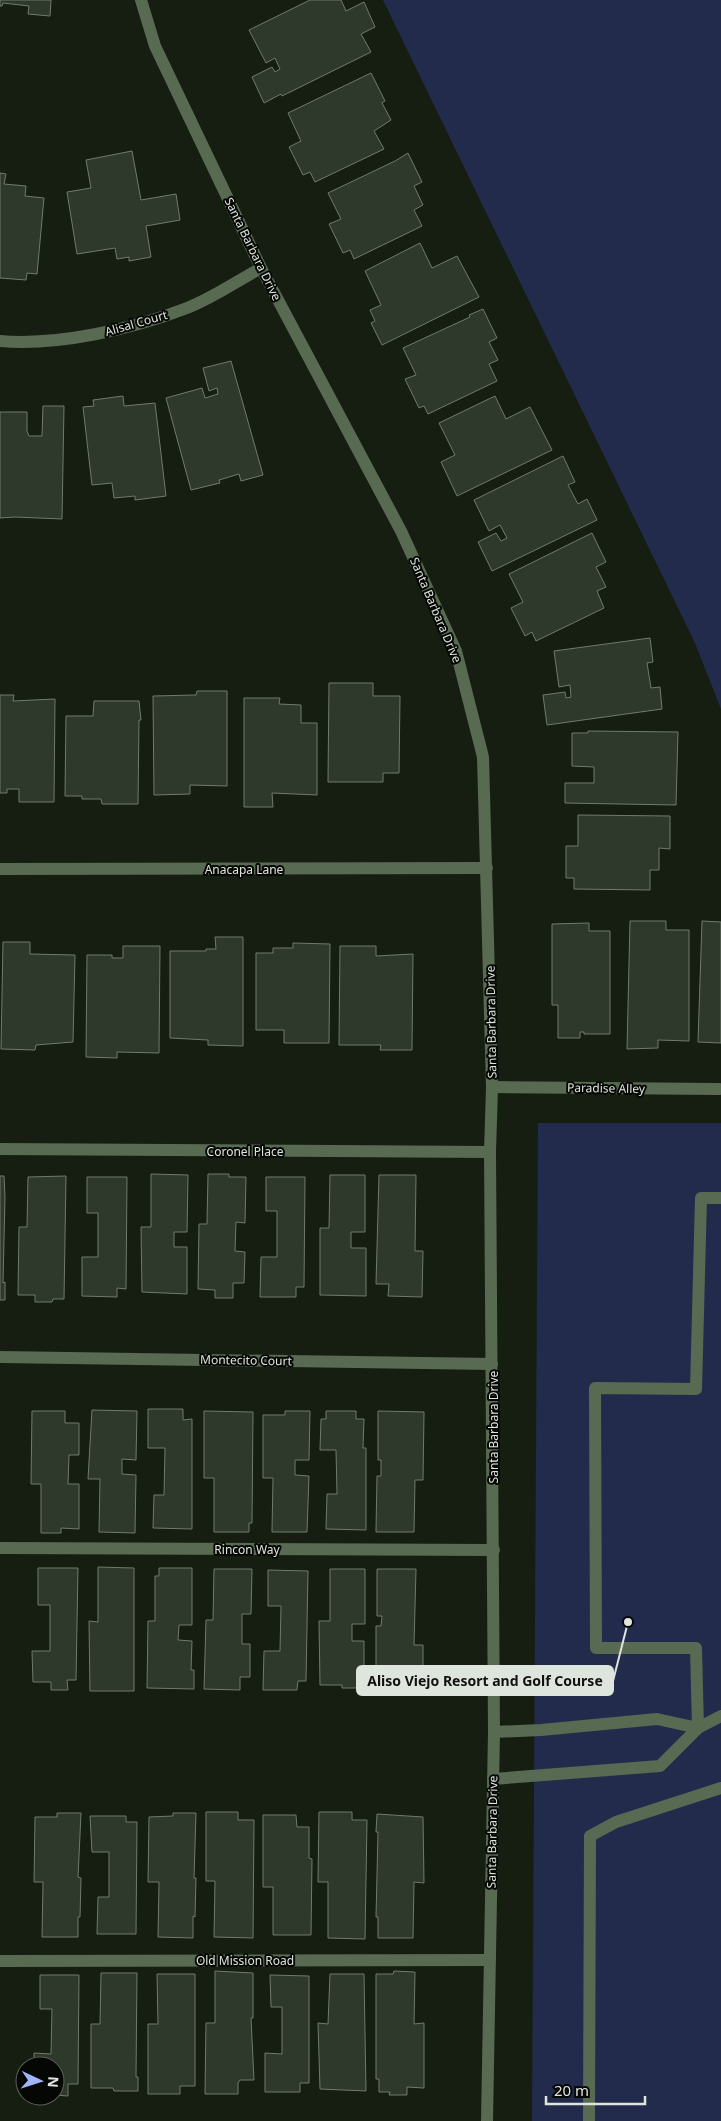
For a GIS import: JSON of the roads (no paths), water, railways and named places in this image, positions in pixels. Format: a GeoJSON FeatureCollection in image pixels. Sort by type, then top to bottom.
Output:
{"type":"FeatureCollection","features":[{"type":"Feature","properties":{"kind":"street","name":"Santa Barbara Drive"},"geometry":{"type":"LineString","coordinates":[[141,0],[155,46],[261,268],[401,531],[456,651],[483,757],[492,1087],[490,1152],[494,1550],[494,1732],[487,2121]]}},
{"type":"Feature","properties":{"kind":"street","name":"Alisal Court"},"geometry":{"type":"LineString","coordinates":[[0,341],[24,343],[118,331],[188,307],[261,268]]}},
{"type":"Feature","properties":{"kind":"street","name":"Anacapa Lane"},"geometry":{"type":"LineString","coordinates":[[0,869],[487,868]]}},
{"type":"Feature","properties":{"kind":"street","name":"Paradise Alley"},"geometry":{"type":"LineString","coordinates":[[492,1087],[719,1090]]}},
{"type":"Feature","properties":{"kind":"street","name":"Coronel Place"},"geometry":{"type":"LineString","coordinates":[[0,1149],[490,1152]]}},
{"type":"Feature","properties":{"kind":"street"},"geometry":{"type":"LineString","coordinates":[[698,1728],[696,1648],[596,1648],[595,1388],[696,1388],[701,1198],[721,1198]]}},
{"type":"Feature","properties":{"kind":"street","name":"Montecito Court"},"geometry":{"type":"LineString","coordinates":[[0,1357],[492,1364]]}},
{"type":"Feature","properties":{"kind":"street","name":"Rincon Way"},"geometry":{"type":"LineString","coordinates":[[0,1548],[494,1550]]}},
{"type":"Feature","properties":{"kind":"street"},"geometry":{"type":"LineString","coordinates":[[493,1779],[660,1766],[698,1728],[721,1716]]}},
{"type":"Feature","properties":{"kind":"street"},"geometry":{"type":"LineString","coordinates":[[494,1732],[657,1719],[698,1728]]}},
{"type":"Feature","properties":{"kind":"street"},"geometry":{"type":"LineString","coordinates":[[589,2121],[590,1836],[616,1822],[721,1788]]}},
{"type":"Feature","properties":{"kind":"street","name":"Old Mission Road"},"geometry":{"type":"LineString","coordinates":[[0,1961],[490,1960]]}},
{"type":"Feature","properties":{"kind":"place","name":"Aliso Viejo Resort and Golf Course"},"geometry":{"type":"Point","coordinates":[628,1622]}}]}
